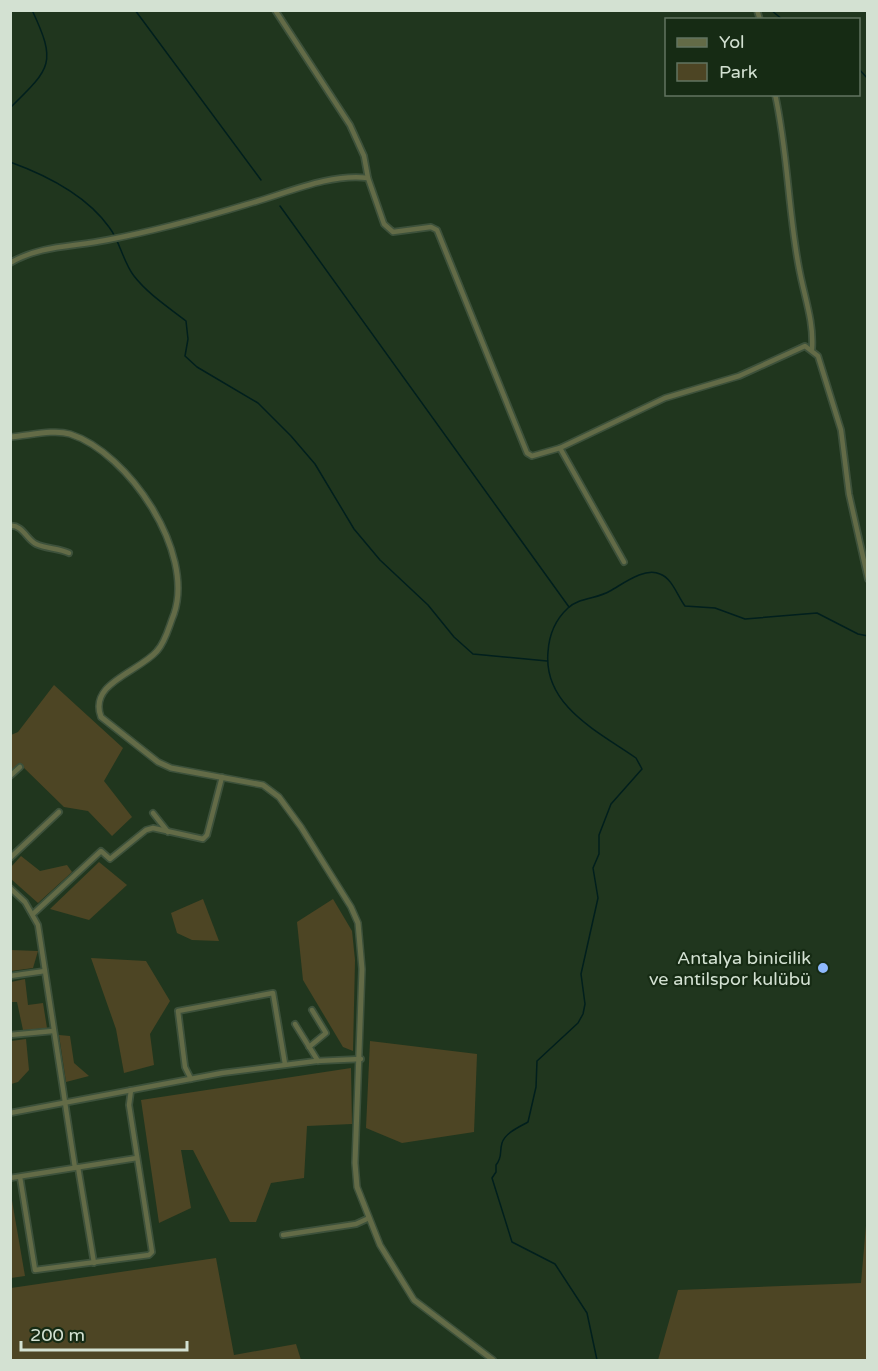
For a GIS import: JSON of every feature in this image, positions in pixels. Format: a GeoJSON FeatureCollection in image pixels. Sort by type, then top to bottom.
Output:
{"type":"FeatureCollection","features":[{"type":"Feature","properties":{"kind":"street"},"geometry":{"type":"LineString","coordinates":[[275,10],[350,125],[364,156],[368,178],[384,224],[393,232],[431,227],[437,230],[527,453],[532,456],[560,448],[665,398],[740,376],[805,346],[812,349],[818,356],[841,430],[849,494],[867,579]]}},
{"type":"Feature","properties":{"kind":"street"},"geometry":{"type":"LineString","coordinates":[[776,96],[784,135],[798,267],[813,331],[812,349]]}},
{"type":"Feature","properties":{"kind":"street"},"geometry":{"type":"LineString","coordinates":[[10,263],[35,251],[121,237],[311,186],[352,177],[368,178]]}},
{"type":"Feature","properties":{"kind":"street"},"geometry":{"type":"LineString","coordinates":[[10,437],[67,433],[79,438],[98,448],[125,471],[146,497],[161,526],[172,557],[178,584],[175,609],[163,643],[157,652],[106,688],[98,698],[97,708],[109,727],[158,762],[192,773],[263,785],[279,797],[351,907],[358,923],[361,949],[361,1059],[355,1163],[357,1187],[380,1245],[414,1300],[493,1360]]}},
{"type":"Feature","properties":{"kind":"street"},"geometry":{"type":"LineString","coordinates":[[560,448],[624,562]]}},
{"type":"Feature","properties":{"kind":"street"},"geometry":{"type":"LineString","coordinates":[[10,526],[19,528],[36,544],[69,553]]}},
{"type":"Feature","properties":{"kind":"street"},"geometry":{"type":"LineString","coordinates":[[10,776],[20,767]]}},
{"type":"Feature","properties":{"kind":"street"},"geometry":{"type":"LineString","coordinates":[[33,914],[101,851],[111,859],[146,830],[168,832],[202,840],[207,836],[222,777]]}},
{"type":"Feature","properties":{"kind":"street"},"geometry":{"type":"LineString","coordinates":[[10,858],[59,812]]}},
{"type":"Feature","properties":{"kind":"street"},"geometry":{"type":"LineString","coordinates":[[153,813],[168,832]]}},
{"type":"Feature","properties":{"kind":"street"},"geometry":{"type":"LineString","coordinates":[[10,888],[33,914],[38,924],[53,1031],[94,1263]]}},
{"type":"Feature","properties":{"kind":"street"},"geometry":{"type":"LineString","coordinates":[[10,976],[45,971]]}},
{"type":"Feature","properties":{"kind":"street"},"geometry":{"type":"LineString","coordinates":[[191,1079],[185,1067],[178,1011],[273,993],[285,1065]]}},
{"type":"Feature","properties":{"kind":"street"},"geometry":{"type":"LineString","coordinates":[[309,1047],[326,1033],[312,1010]]}},
{"type":"Feature","properties":{"kind":"street"},"geometry":{"type":"LineString","coordinates":[[295,1024],[318,1061]]}},
{"type":"Feature","properties":{"kind":"street"},"geometry":{"type":"LineString","coordinates":[[10,1035],[53,1031]]}},
{"type":"Feature","properties":{"kind":"street"},"geometry":{"type":"LineString","coordinates":[[10,1113],[191,1079],[318,1061],[361,1059]]}},
{"type":"Feature","properties":{"kind":"street"},"geometry":{"type":"LineString","coordinates":[[20,1177],[35,1270],[149,1255],[152,1252],[129,1105],[131,1090]]}},
{"type":"Feature","properties":{"kind":"street"},"geometry":{"type":"LineString","coordinates":[[10,1178],[136,1158]]}},
{"type":"Feature","properties":{"kind":"street"},"geometry":{"type":"LineString","coordinates":[[283,1235],[356,1224],[369,1218]]}},
{"type":"Feature","properties":{"kind":"green space"},"geometry":{"type":"Polygon","coordinates":[[[54,685],[123,748],[104,781],[132,817],[112,836],[88,811],[64,807],[19,763],[11,771],[11,735],[18,732],[54,685]]]}},
{"type":"Feature","properties":{"kind":"green space"},"geometry":{"type":"Polygon","coordinates":[[[21,856],[40,871],[67,865],[72,872],[38,903],[11,879],[11,867],[21,856]]]}},
{"type":"Feature","properties":{"kind":"green space"},"geometry":{"type":"Polygon","coordinates":[[[99,862],[127,885],[89,920],[50,909],[99,862]]]}},
{"type":"Feature","properties":{"kind":"green space"},"geometry":{"type":"Polygon","coordinates":[[[203,899],[219,941],[192,940],[177,933],[171,913],[203,899]]]}},
{"type":"Feature","properties":{"kind":"green space"},"geometry":{"type":"Polygon","coordinates":[[[333,899],[352,931],[355,960],[353,1051],[343,1047],[303,980],[297,922],[333,899]]]}},
{"type":"Feature","properties":{"kind":"green space"},"geometry":{"type":"Polygon","coordinates":[[[10,950],[38,951],[33,968],[11,971],[10,950]]]}},
{"type":"Feature","properties":{"kind":"green space"},"geometry":{"type":"Polygon","coordinates":[[[91,958],[146,961],[170,1001],[150,1034],[154,1065],[124,1073],[116,1029],[91,958]]]}},
{"type":"Feature","properties":{"kind":"green space"},"geometry":{"type":"Polygon","coordinates":[[[25,979],[28,1005],[43,1003],[47,1028],[23,1030],[17,1002],[11,1002],[11,982],[25,979]]]}},
{"type":"Feature","properties":{"kind":"green space"},"geometry":{"type":"Polygon","coordinates":[[[59,1035],[70,1036],[74,1063],[89,1076],[66,1082],[59,1035]]]}},
{"type":"Feature","properties":{"kind":"green space"},"geometry":{"type":"Polygon","coordinates":[[[26,1039],[29,1070],[18,1082],[11,1084],[11,1041],[26,1039]]]}},
{"type":"Feature","properties":{"kind":"green space"},"geometry":{"type":"Polygon","coordinates":[[[370,1041],[477,1054],[474,1132],[402,1143],[366,1128],[370,1041]]]}},
{"type":"Feature","properties":{"kind":"green space"},"geometry":{"type":"Polygon","coordinates":[[[351,1068],[352,1124],[307,1126],[304,1178],[271,1183],[256,1222],[230,1222],[193,1150],[181,1150],[191,1208],[159,1223],[141,1100],[351,1068]]]}},
{"type":"Feature","properties":{"kind":"green space"},"geometry":{"type":"Polygon","coordinates":[[[10,1189],[25,1276],[11,1278],[10,1278],[10,1189]]]}},
{"type":"Feature","properties":{"kind":"green space"},"geometry":{"type":"Polygon","coordinates":[[[867,1214],[867,1360],[658,1360],[678,1290],[861,1283],[867,1214]]]}},
{"type":"Feature","properties":{"kind":"green space"},"geometry":{"type":"Polygon","coordinates":[[[216,1258],[234,1355],[296,1344],[301,1360],[11,1360],[11,1288],[216,1258]]]}},
{"type":"Feature","properties":{"kind":"waterway"},"geometry":{"type":"LineString","coordinates":[[10,108],[34,83],[46,64],[45,42],[32,10]]}},
{"type":"Feature","properties":{"kind":"waterway"},"geometry":{"type":"LineString","coordinates":[[135,10],[261,180]]}},
{"type":"Feature","properties":{"kind":"waterway"},"geometry":{"type":"LineString","coordinates":[[771,10],[781,18]]}},
{"type":"Feature","properties":{"kind":"waterway"},"geometry":{"type":"LineString","coordinates":[[860,70],[868,79]]}},
{"type":"Feature","properties":{"kind":"waterway"},"geometry":{"type":"LineString","coordinates":[[10,162],[64,187],[100,216],[113,233],[134,276],[152,294],[186,321],[188,339],[185,356],[197,367],[258,403],[291,436],[315,464],[354,529],[380,560],[428,605],[454,637],[473,654],[547,661]]}},
{"type":"Feature","properties":{"kind":"waterway"},"geometry":{"type":"LineString","coordinates":[[280,206],[569,607]]}},
{"type":"Feature","properties":{"kind":"waterway"},"geometry":{"type":"LineString","coordinates":[[597,1360],[587,1313],[555,1264],[512,1242],[492,1178],[496,1172],[504,1139],[528,1122],[536,1087],[537,1061],[578,1023],[583,1014],[585,1004],[581,974],[598,898],[593,868],[599,854],[599,835],[611,804],[642,769],[636,758],[576,715],[554,688],[549,671],[548,652],[551,634],[556,623],[573,604],[605,594],[641,574],[654,572],[668,579],[685,606],[715,608],[745,619],[817,613],[858,634],[868,636]]}},
{"type":"Feature","properties":{"kind":"place","name":"Antalya binicilik ve antilspor kulübü"},"geometry":{"type":"Point","coordinates":[823,968]}}]}
